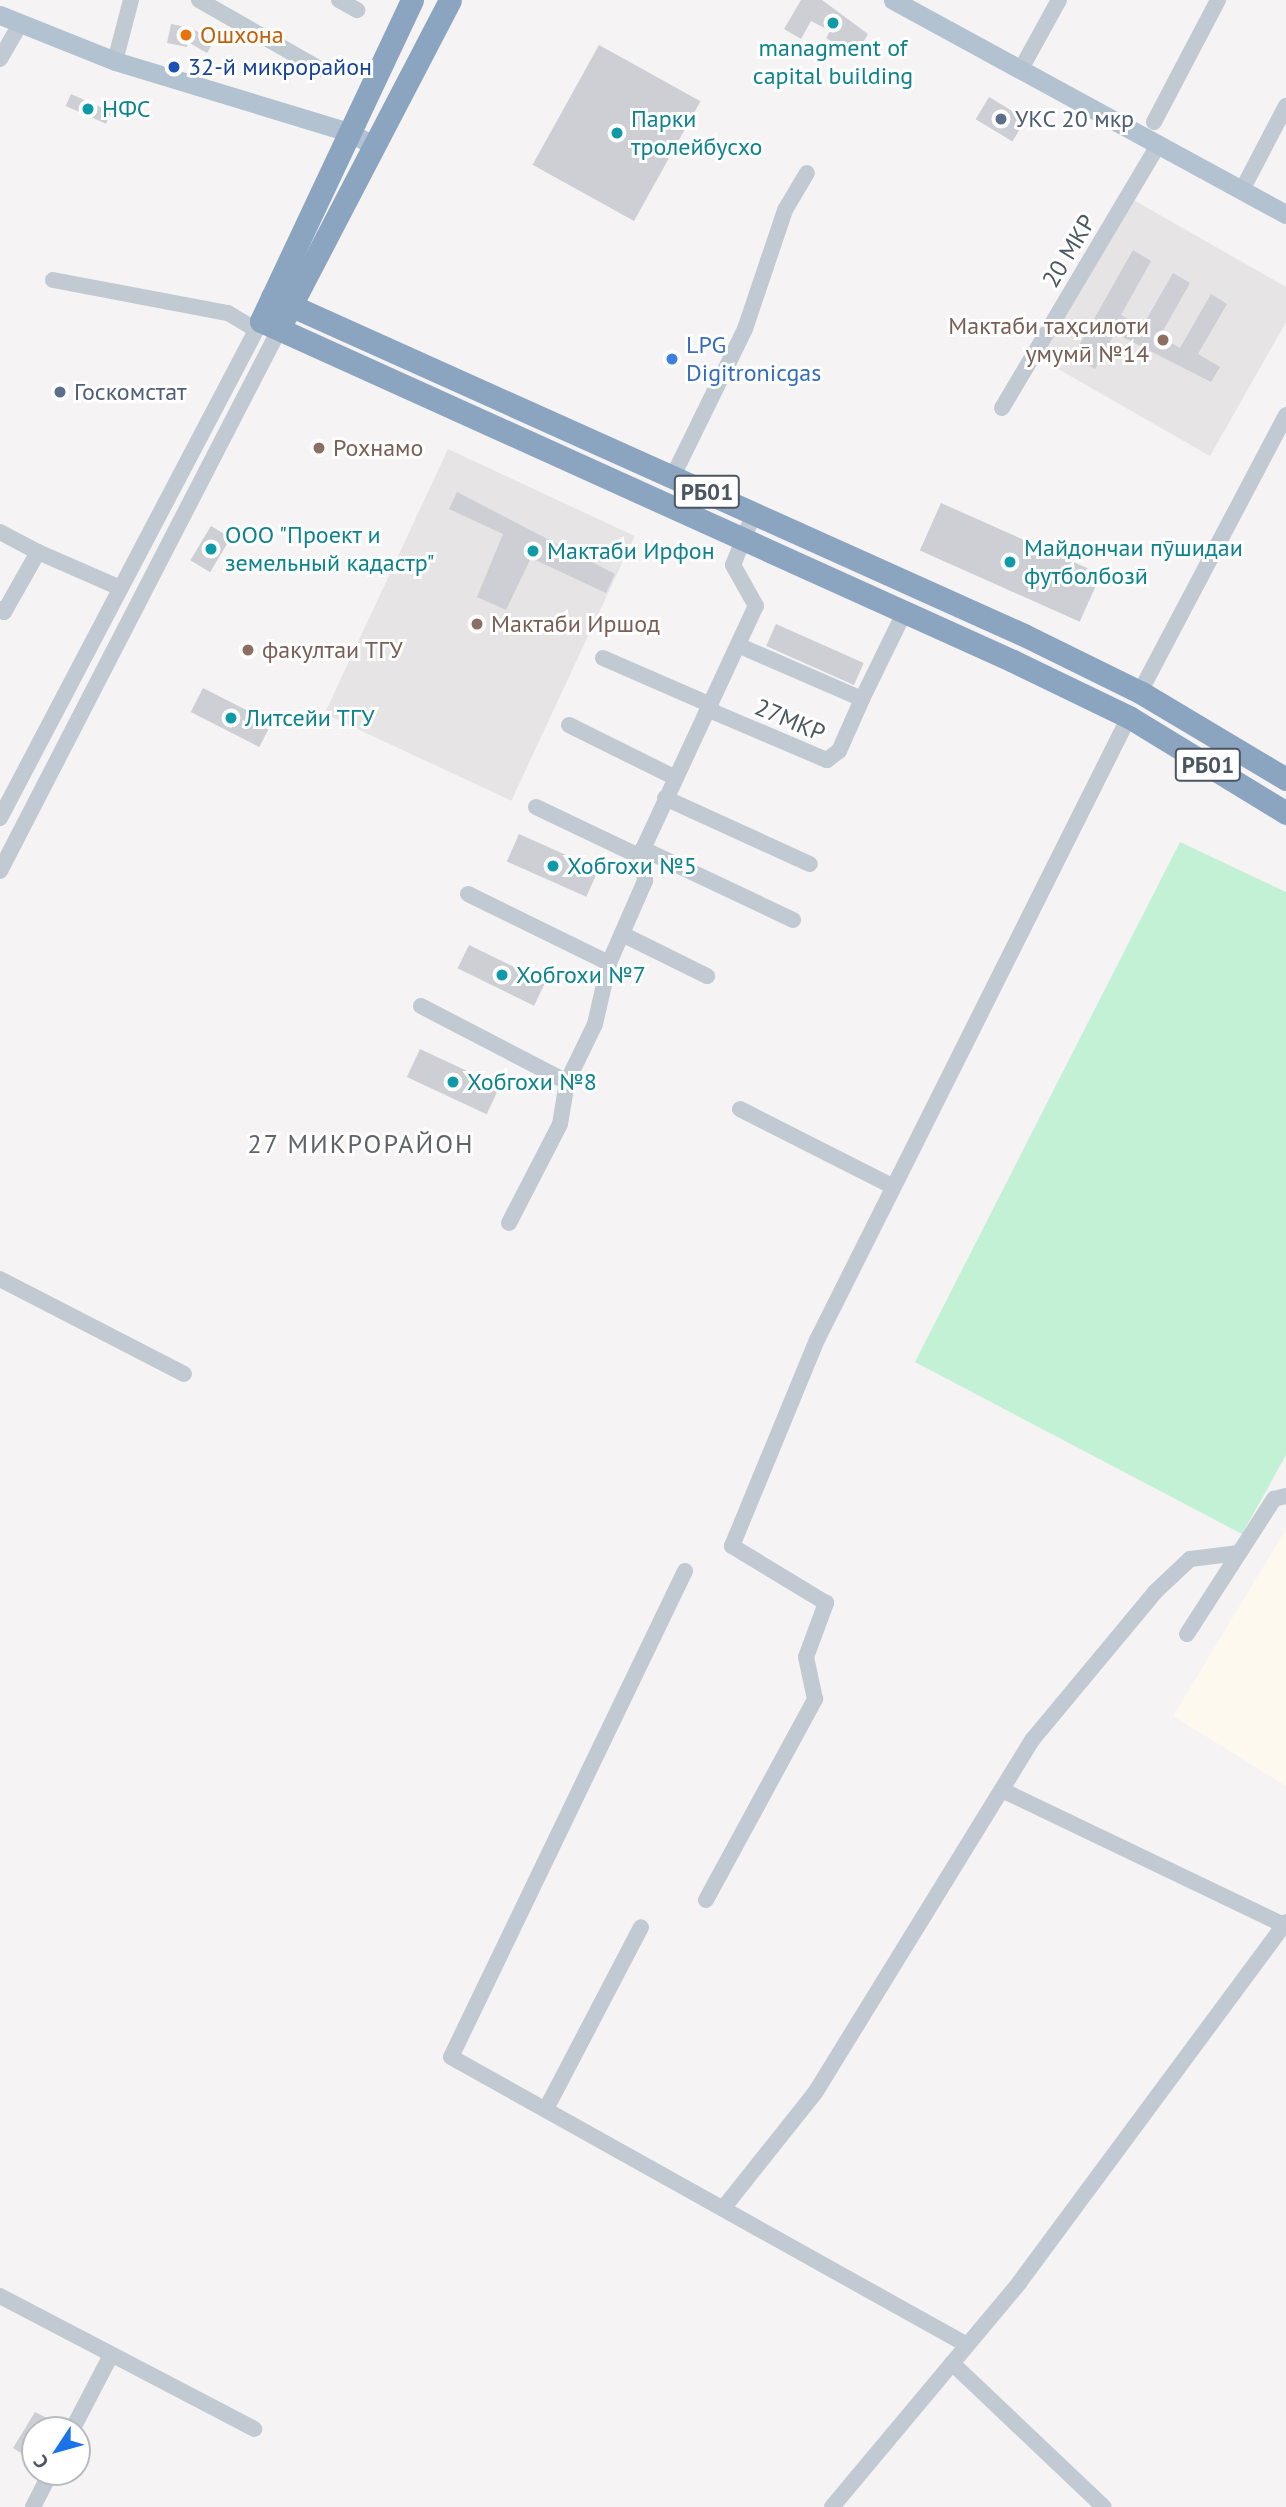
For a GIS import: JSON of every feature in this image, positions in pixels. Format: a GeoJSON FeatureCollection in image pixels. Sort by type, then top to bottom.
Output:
{"type":"FeatureCollection","features":[{"type":"Feature","properties":{"kind":"highway"},"geometry":{"type":"LineString","coordinates":[[281,301],[345,131],[412,0]]}},
{"type":"Feature","properties":{"kind":"highway"},"geometry":{"type":"LineString","coordinates":[[265,327],[372,145],[450,0]]}},
{"type":"Feature","properties":{"kind":"highway","name":"РБ01"},"geometry":{"type":"LineString","coordinates":[[281,301],[673,476],[1140,692],[1286,779]]}},
{"type":"Feature","properties":{"kind":"highway","name":"РБ01"},"geometry":{"type":"LineString","coordinates":[[265,327],[905,611],[1129,717],[1286,813]]}},
{"type":"Feature","properties":{"kind":"main road"},"geometry":{"type":"LineString","coordinates":[[893,0],[1021,69],[1155,149],[1286,214]]}},
{"type":"Feature","properties":{"kind":"main road"},"geometry":{"type":"LineString","coordinates":[[0,15],[115,61],[345,131],[372,145]]}},
{"type":"Feature","properties":{"kind":"street"},"geometry":{"type":"LineString","coordinates":[[115,61],[131,0]]}},
{"type":"Feature","properties":{"kind":"street"},"geometry":{"type":"LineString","coordinates":[[199,0],[320,69]]}},
{"type":"Feature","properties":{"kind":"street"},"geometry":{"type":"LineString","coordinates":[[339,0],[357,10]]}},
{"type":"Feature","properties":{"kind":"street"},"geometry":{"type":"LineString","coordinates":[[1021,69],[1059,0]]}},
{"type":"Feature","properties":{"kind":"street"},"geometry":{"type":"LineString","coordinates":[[1154,122],[1219,0]]}},
{"type":"Feature","properties":{"kind":"street"},"geometry":{"type":"LineString","coordinates":[[0,60],[20,25]]}},
{"type":"Feature","properties":{"kind":"street"},"geometry":{"type":"LineString","coordinates":[[1242,190],[1286,106]]}},
{"type":"Feature","properties":{"kind":"street","name":"20 МКР"},"geometry":{"type":"LineString","coordinates":[[1002,408],[1155,149]]}},
{"type":"Feature","properties":{"kind":"street"},"geometry":{"type":"LineString","coordinates":[[673,476],[745,329],[785,210],[807,173]]}},
{"type":"Feature","properties":{"kind":"street"},"geometry":{"type":"LineString","coordinates":[[53,280],[228,313],[265,327]]}},
{"type":"Feature","properties":{"kind":"street"},"geometry":{"type":"LineString","coordinates":[[0,818],[7,788],[193,447],[265,327]]}},
{"type":"Feature","properties":{"kind":"street"},"geometry":{"type":"LineString","coordinates":[[0,872],[214,458],[265,327]]}},
{"type":"Feature","properties":{"kind":"street"},"geometry":{"type":"LineString","coordinates":[[1140,692],[1286,415]]}},
{"type":"Feature","properties":{"kind":"street"},"geometry":{"type":"LineString","coordinates":[[193,447],[214,458]]}},
{"type":"Feature","properties":{"kind":"street"},"geometry":{"type":"LineString","coordinates":[[157,513],[178,526]]}},
{"type":"Feature","properties":{"kind":"street"},"geometry":{"type":"LineString","coordinates":[[509,1223],[560,1124],[567,1082],[595,1024],[609,963],[645,881],[644,854],[665,798],[740,646],[756,607],[733,565],[754,513]]}},
{"type":"Feature","properties":{"kind":"street"},"geometry":{"type":"LineString","coordinates":[[0,532],[118,587]]}},
{"type":"Feature","properties":{"kind":"street"},"geometry":{"type":"LineString","coordinates":[[0,609],[4,612],[38,552]]}},
{"type":"Feature","properties":{"kind":"street","name":"27МКР"},"geometry":{"type":"LineString","coordinates":[[603,658],[827,760],[839,751],[905,611]]}},
{"type":"Feature","properties":{"kind":"street","name":"27МКР"},"geometry":{"type":"LineString","coordinates":[[740,646],[862,699]]}},
{"type":"Feature","properties":{"kind":"street"},"geometry":{"type":"LineString","coordinates":[[706,1900],[815,1699],[806,1657],[826,1604],[732,1546],[817,1340],[1129,717]]}},
{"type":"Feature","properties":{"kind":"street"},"geometry":{"type":"LineString","coordinates":[[569,725],[676,778]]}},
{"type":"Feature","properties":{"kind":"street"},"geometry":{"type":"LineString","coordinates":[[665,798],[810,864]]}},
{"type":"Feature","properties":{"kind":"street"},"geometry":{"type":"LineString","coordinates":[[536,807],[793,920]]}},
{"type":"Feature","properties":{"kind":"street"},"geometry":{"type":"LineString","coordinates":[[468,894],[609,963]]}},
{"type":"Feature","properties":{"kind":"street"},"geometry":{"type":"LineString","coordinates":[[622,934],[707,976]]}},
{"type":"Feature","properties":{"kind":"street"},"geometry":{"type":"LineString","coordinates":[[421,1006],[567,1082]]}},
{"type":"Feature","properties":{"kind":"street"},"geometry":{"type":"LineString","coordinates":[[740,1109],[892,1186]]}},
{"type":"Feature","properties":{"kind":"street"},"geometry":{"type":"LineString","coordinates":[[0,1280],[184,1374]]}},
{"type":"Feature","properties":{"kind":"street"},"geometry":{"type":"LineString","coordinates":[[1186,1634],[1273,1499],[1286,1496]]}},
{"type":"Feature","properties":{"kind":"street"},"geometry":{"type":"LineString","coordinates":[[725,2206],[815,2093],[1004,1791],[1033,1739],[1155,1592],[1191,1559],[1239,1553]]}},
{"type":"Feature","properties":{"kind":"street"},"geometry":{"type":"LineString","coordinates":[[685,1571],[450,2057],[725,2206],[967,2346]]}},
{"type":"Feature","properties":{"kind":"street"},"geometry":{"type":"LineString","coordinates":[[832,2507],[967,2346],[1285,1923],[1004,1791]]}},
{"type":"Feature","properties":{"kind":"street"},"geometry":{"type":"LineString","coordinates":[[546,2109],[641,1927]]}},
{"type":"Feature","properties":{"kind":"street"},"geometry":{"type":"LineString","coordinates":[[0,2296],[254,2429]]}},
{"type":"Feature","properties":{"kind":"street"},"geometry":{"type":"LineString","coordinates":[[79,2416],[111,2355]]}},
{"type":"Feature","properties":{"kind":"street"},"geometry":{"type":"LineString","coordinates":[[952,2364],[1104,2507]]}},
{"type":"Feature","properties":{"kind":"street"},"geometry":{"type":"LineString","coordinates":[[33,2507],[44,2486]]}},
{"type":"Feature","properties":{"kind":"shaded area","name":"Мактаби таҳсилоти умумӣ №14"},"geometry":{"type":"Polygon","coordinates":[[[1130,198],[1286,287],[1286,322],[1210,456],[1039,358],[1130,198]]]}},
{"type":"Feature","properties":{"kind":"shaded area","name":"Мактаби Иршод"},"geometry":{"type":"Polygon","coordinates":[[[448,449],[635,536],[511,801],[325,714],[448,449]]]}},
{"type":"Feature","properties":{"kind":"shaded area"},"geometry":{"type":"Polygon","coordinates":[[[1286,1529],[1286,1786],[1173,1716],[1286,1529]]]}},
{"type":"Feature","properties":{"kind":"green space"},"geometry":{"type":"Polygon","coordinates":[[[1180,842],[1286,892],[1286,1455],[1242,1534],[915,1362],[1180,842]]]}},
{"type":"Feature","properties":{"kind":"building","name":"managment of capital building"},"geometry":{"type":"Polygon","coordinates":[[[801,0],[822,0],[868,34],[856,55],[826,38],[830,31],[811,21],[801,39],[784,29],[801,0]]]}},
{"type":"Feature","properties":{"kind":"building","name":"Ошхона"},"geometry":{"type":"Polygon","coordinates":[[[171,24],[191,28],[214,41],[207,53],[188,42],[187,47],[167,43],[171,24]]]}},
{"type":"Feature","properties":{"kind":"building","name":"Парки тролейбусхо"},"geometry":{"type":"Polygon","coordinates":[[[599,45],[700,101],[634,221],[533,165],[599,45]]]}},
{"type":"Feature","properties":{"kind":"building","name":"НФС"},"geometry":{"type":"Polygon","coordinates":[[[71,94],[111,112],[106,124],[66,106],[71,94]]]}},
{"type":"Feature","properties":{"kind":"building","name":"УКС 20 мкр"},"geometry":{"type":"Polygon","coordinates":[[[989,97],[1026,119],[1012,141],[976,119],[989,97]]]}},
{"type":"Feature","properties":{"kind":"building"},"geometry":{"type":"Polygon","coordinates":[[[1133,250],[1151,261],[1121,315],[1142,327],[1173,273],[1190,283],[1160,336],[1180,348],[1211,294],[1227,304],[1198,354],[1220,367],[1211,382],[1115,333],[1095,369],[1073,356],[1133,250]]]}},
{"type":"Feature","properties":{"kind":"building","name":"Мактаби Ирфон"},"geometry":{"type":"Polygon","coordinates":[[[457,492],[615,574],[606,593],[531,558],[506,610],[477,597],[503,534],[449,509],[457,492]]]}},
{"type":"Feature","properties":{"kind":"building","name":"Майдончаи пӯшидаи футболбозӣ"},"geometry":{"type":"Polygon","coordinates":[[[941,503],[1101,574],[1080,622],[920,551],[941,503]]]}},
{"type":"Feature","properties":{"kind":"building","name":"ООО \"Проект и земельный кадастр\""},"geometry":{"type":"Polygon","coordinates":[[[211,526],[231,538],[210,572],[190,560],[211,526]]]}},
{"type":"Feature","properties":{"kind":"building"},"geometry":{"type":"Polygon","coordinates":[[[776,624],[864,663],[854,685],[766,646],[776,624]]]}},
{"type":"Feature","properties":{"kind":"building","name":"Литсейи ТГУ"},"geometry":{"type":"Polygon","coordinates":[[[203,688],[272,723],[259,747],[191,712],[203,688]]]}},
{"type":"Feature","properties":{"kind":"building","name":"Хобгохи №5"},"geometry":{"type":"Polygon","coordinates":[[[519,834],[598,869],[586,897],[507,861],[519,834]]]}},
{"type":"Feature","properties":{"kind":"building","name":"Хобгохи №7"},"geometry":{"type":"Polygon","coordinates":[[[469,945],[545,982],[534,1006],[458,968],[469,945]]]}},
{"type":"Feature","properties":{"kind":"building","name":"Хобгохи №8"},"geometry":{"type":"Polygon","coordinates":[[[420,1049],[500,1086],[487,1114],[407,1077],[420,1049]]]}},
{"type":"Feature","properties":{"kind":"building"},"geometry":{"type":"Polygon","coordinates":[[[21,2435],[21,2453],[13,2448],[21,2435]]]}},
{"type":"Feature","properties":{"kind":"place","name":"managment of capital building"},"geometry":{"type":"Point","coordinates":[833,23]}},
{"type":"Feature","properties":{"kind":"place","name":"Ошхона"},"geometry":{"type":"Point","coordinates":[186,35]}},
{"type":"Feature","properties":{"kind":"place","name":"32-й микрорайон"},"geometry":{"type":"Point","coordinates":[174,67]}},
{"type":"Feature","properties":{"kind":"place","name":"НФС"},"geometry":{"type":"Point","coordinates":[88,109]}},
{"type":"Feature","properties":{"kind":"place","name":"УКС 20 мкр"},"geometry":{"type":"Point","coordinates":[1001,119]}},
{"type":"Feature","properties":{"kind":"place","name":"Парки тролейбусхо"},"geometry":{"type":"Point","coordinates":[617,133]}},
{"type":"Feature","properties":{"kind":"place","name":"Мактаби таҳсилоти умумӣ №14"},"geometry":{"type":"Point","coordinates":[1163,340]}},
{"type":"Feature","properties":{"kind":"place","name":"LPG Digitronicgas"},"geometry":{"type":"Point","coordinates":[672,359]}},
{"type":"Feature","properties":{"kind":"place","name":"Госкомстат"},"geometry":{"type":"Point","coordinates":[60,392]}},
{"type":"Feature","properties":{"kind":"place","name":"Рохнамо"},"geometry":{"type":"Point","coordinates":[319,448]}},
{"type":"Feature","properties":{"kind":"place","name":"ООО \"Проект и земельный кадастр\""},"geometry":{"type":"Point","coordinates":[211,549]}},
{"type":"Feature","properties":{"kind":"place","name":"Мактаби Ирфон"},"geometry":{"type":"Point","coordinates":[533,551]}},
{"type":"Feature","properties":{"kind":"place","name":"Майдончаи пӯшидаи футболбозӣ"},"geometry":{"type":"Point","coordinates":[1010,562]}},
{"type":"Feature","properties":{"kind":"place","name":"Мактаби Иршод"},"geometry":{"type":"Point","coordinates":[477,624]}},
{"type":"Feature","properties":{"kind":"place","name":"факултаи ТГУ"},"geometry":{"type":"Point","coordinates":[248,650]}},
{"type":"Feature","properties":{"kind":"place","name":"Литсейи ТГУ"},"geometry":{"type":"Point","coordinates":[231,718]}},
{"type":"Feature","properties":{"kind":"place","name":"Хобгохи №5"},"geometry":{"type":"Point","coordinates":[553,866]}},
{"type":"Feature","properties":{"kind":"place","name":"Хобгохи №7"},"geometry":{"type":"Point","coordinates":[502,975]}},
{"type":"Feature","properties":{"kind":"place","name":"Хобгохи №8"},"geometry":{"type":"Point","coordinates":[453,1082]}},
{"type":"Feature","properties":{"kind":"district","name":"27 МИКРОРАЙОН"},"geometry":{"type":"Point","coordinates":[361,1144]}}]}
